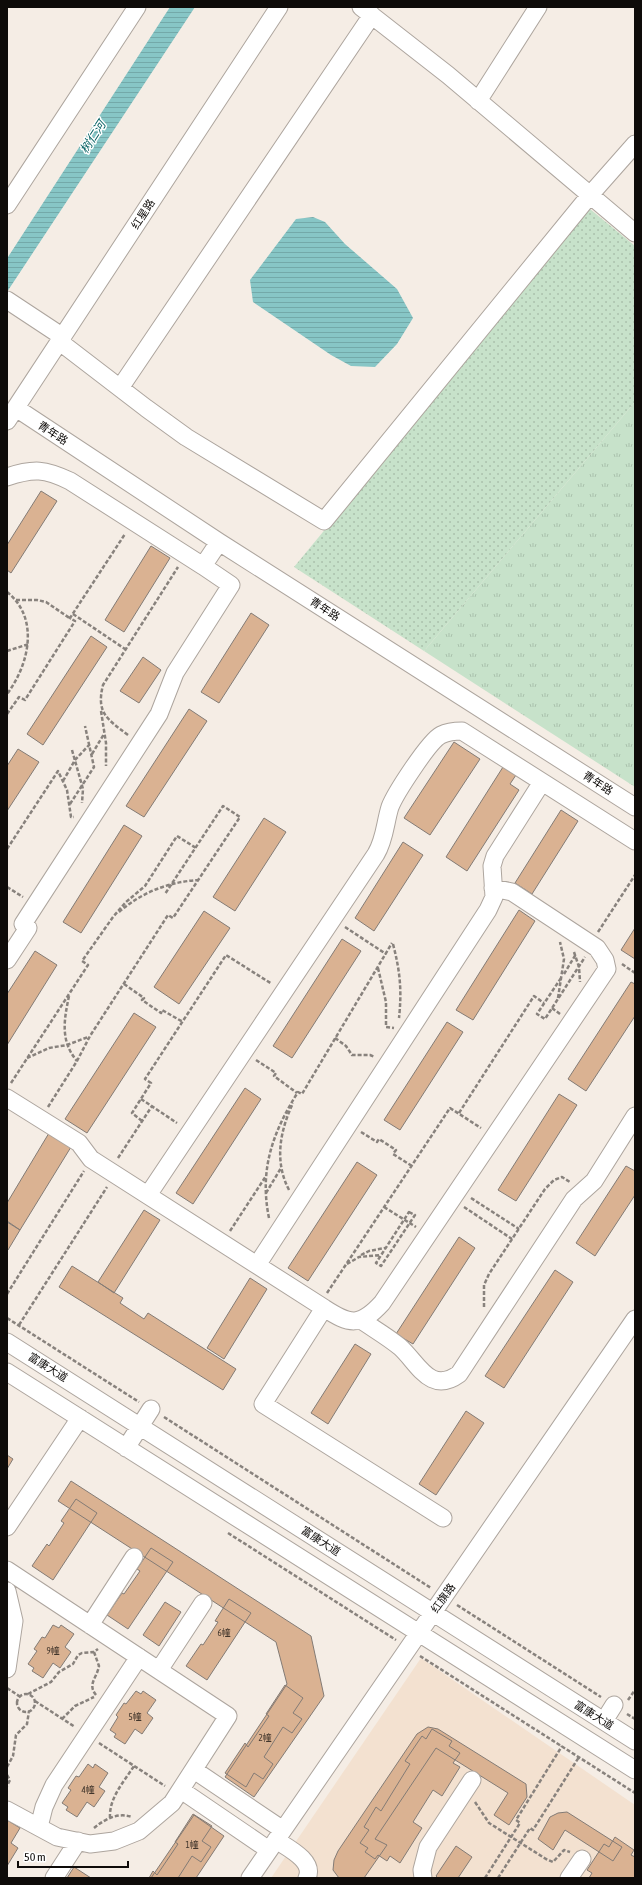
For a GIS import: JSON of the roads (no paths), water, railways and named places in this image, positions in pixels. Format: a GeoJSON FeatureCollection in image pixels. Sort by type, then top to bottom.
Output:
{"type":"FeatureCollection","features":[{"type":"Feature","properties":{"kind":"street"},"geometry":{"type":"LineString","coordinates":[[7,205],[137,7]]}},
{"type":"Feature","properties":{"kind":"street","name":"红星路"},"geometry":{"type":"LineString","coordinates":[[11,415],[279,7]]}},
{"type":"Feature","properties":{"kind":"street"},"geometry":{"type":"LineString","coordinates":[[478,100],[538,7]]}},
{"type":"Feature","properties":{"kind":"street"},"geometry":{"type":"LineString","coordinates":[[120,388],[366,11],[478,100],[635,233]]}},
{"type":"Feature","properties":{"kind":"street"},"geometry":{"type":"LineString","coordinates":[[7,300],[24,311],[120,388],[186,437],[324,521],[590,195],[635,144]]}},
{"type":"Feature","properties":{"kind":"street","name":"青年路"},"geometry":{"type":"LineString","coordinates":[[11,415],[219,542],[635,807]]}},
{"type":"Feature","properties":{"kind":"street"},"geometry":{"type":"LineString","coordinates":[[7,477],[23,471],[34,470],[53,473],[70,481],[231,585],[175,673],[159,714],[23,924],[28,928],[7,960]]}},
{"type":"Feature","properties":{"kind":"street"},"geometry":{"type":"LineString","coordinates":[[203,566],[219,542]]}},
{"type":"Feature","properties":{"kind":"street"},"geometry":{"type":"LineString","coordinates":[[148,1195],[381,845],[390,808],[395,797],[431,742],[441,735],[462,731],[635,840]]}},
{"type":"Feature","properties":{"kind":"street"},"geometry":{"type":"LineString","coordinates":[[257,1265],[488,910],[494,897],[492,866],[495,856],[542,782]]}},
{"type":"Feature","properties":{"kind":"street"},"geometry":{"type":"LineString","coordinates":[[7,1098],[79,1144],[92,1159],[341,1319],[352,1322],[361,1320],[372,1314],[382,1303],[607,969],[605,960],[512,892],[493,888]]}},
{"type":"Feature","properties":{"kind":"street"},"geometry":{"type":"LineString","coordinates":[[361,1320],[400,1347],[425,1375],[442,1382],[451,1380],[459,1374],[574,1199],[594,1181],[635,1116]]}},
{"type":"Feature","properties":{"kind":"street"},"geometry":{"type":"LineString","coordinates":[[321,1306],[263,1404],[443,1518]]}},
{"type":"Feature","properties":{"kind":"street","name":"红旗路"},"geometry":{"type":"LineString","coordinates":[[250,1878],[635,1319]]}},
{"type":"Feature","properties":{"kind":"street","name":"富康大道"},"geometry":{"type":"LineString","coordinates":[[9,1346],[140,1426],[635,1741]]}},
{"type":"Feature","properties":{"kind":"street"},"geometry":{"type":"LineString","coordinates":[[7,1372],[635,1770]]}},
{"type":"Feature","properties":{"kind":"street"},"geometry":{"type":"LineString","coordinates":[[126,1448],[151,1409]]}},
{"type":"Feature","properties":{"kind":"street"},"geometry":{"type":"LineString","coordinates":[[7,1527],[80,1418]]}},
{"type":"Feature","properties":{"kind":"street"},"geometry":{"type":"LineString","coordinates":[[90,1625],[134,1557]]}},
{"type":"Feature","properties":{"kind":"street"},"geometry":{"type":"LineString","coordinates":[[7,1570],[228,1716],[172,1803],[139,1831],[114,1841],[90,1844],[57,1837],[7,1810]]}},
{"type":"Feature","properties":{"kind":"street"},"geometry":{"type":"LineString","coordinates":[[7,1591],[14,1621],[7,1669]]}},
{"type":"Feature","properties":{"kind":"street"},"geometry":{"type":"LineString","coordinates":[[159,1670],[203,1603]]}},
{"type":"Feature","properties":{"kind":"street"},"geometry":{"type":"LineString","coordinates":[[39,1827],[44,1807],[54,1785],[87,1735],[102,1700],[138,1656]]}},
{"type":"Feature","properties":{"kind":"street"},"geometry":{"type":"LineString","coordinates":[[604,1721],[621,1703]]}},
{"type":"Feature","properties":{"kind":"street"},"geometry":{"type":"LineString","coordinates":[[194,1770],[276,1840],[298,1855],[306,1863],[309,1870],[307,1878]]}},
{"type":"Feature","properties":{"kind":"street"},"geometry":{"type":"LineString","coordinates":[[423,1878],[422,1870],[424,1856],[428,1847],[467,1787]]}},
{"type":"Feature","properties":{"kind":"street"},"geometry":{"type":"LineString","coordinates":[[180,1792],[276,1840]]}},
{"type":"Feature","properties":{"kind":"street"},"geometry":{"type":"LineString","coordinates":[[54,1878],[78,1841]]}},
{"type":"Feature","properties":{"kind":"street"},"geometry":{"type":"LineString","coordinates":[[569,1878],[582,1859]]}},
{"type":"Feature","properties":{"kind":"water","name":"树仁河"},"geometry":{"type":"Polygon","coordinates":[[[170,7],[195,7],[7,292],[8,257],[170,7]]]}},
{"type":"Feature","properties":{"kind":"water"},"geometry":{"type":"Polygon","coordinates":[[[313,217],[325,222],[345,244],[397,289],[413,318],[397,344],[375,367],[351,366],[331,355],[253,302],[250,280],[296,219],[313,217]]]}}]}
